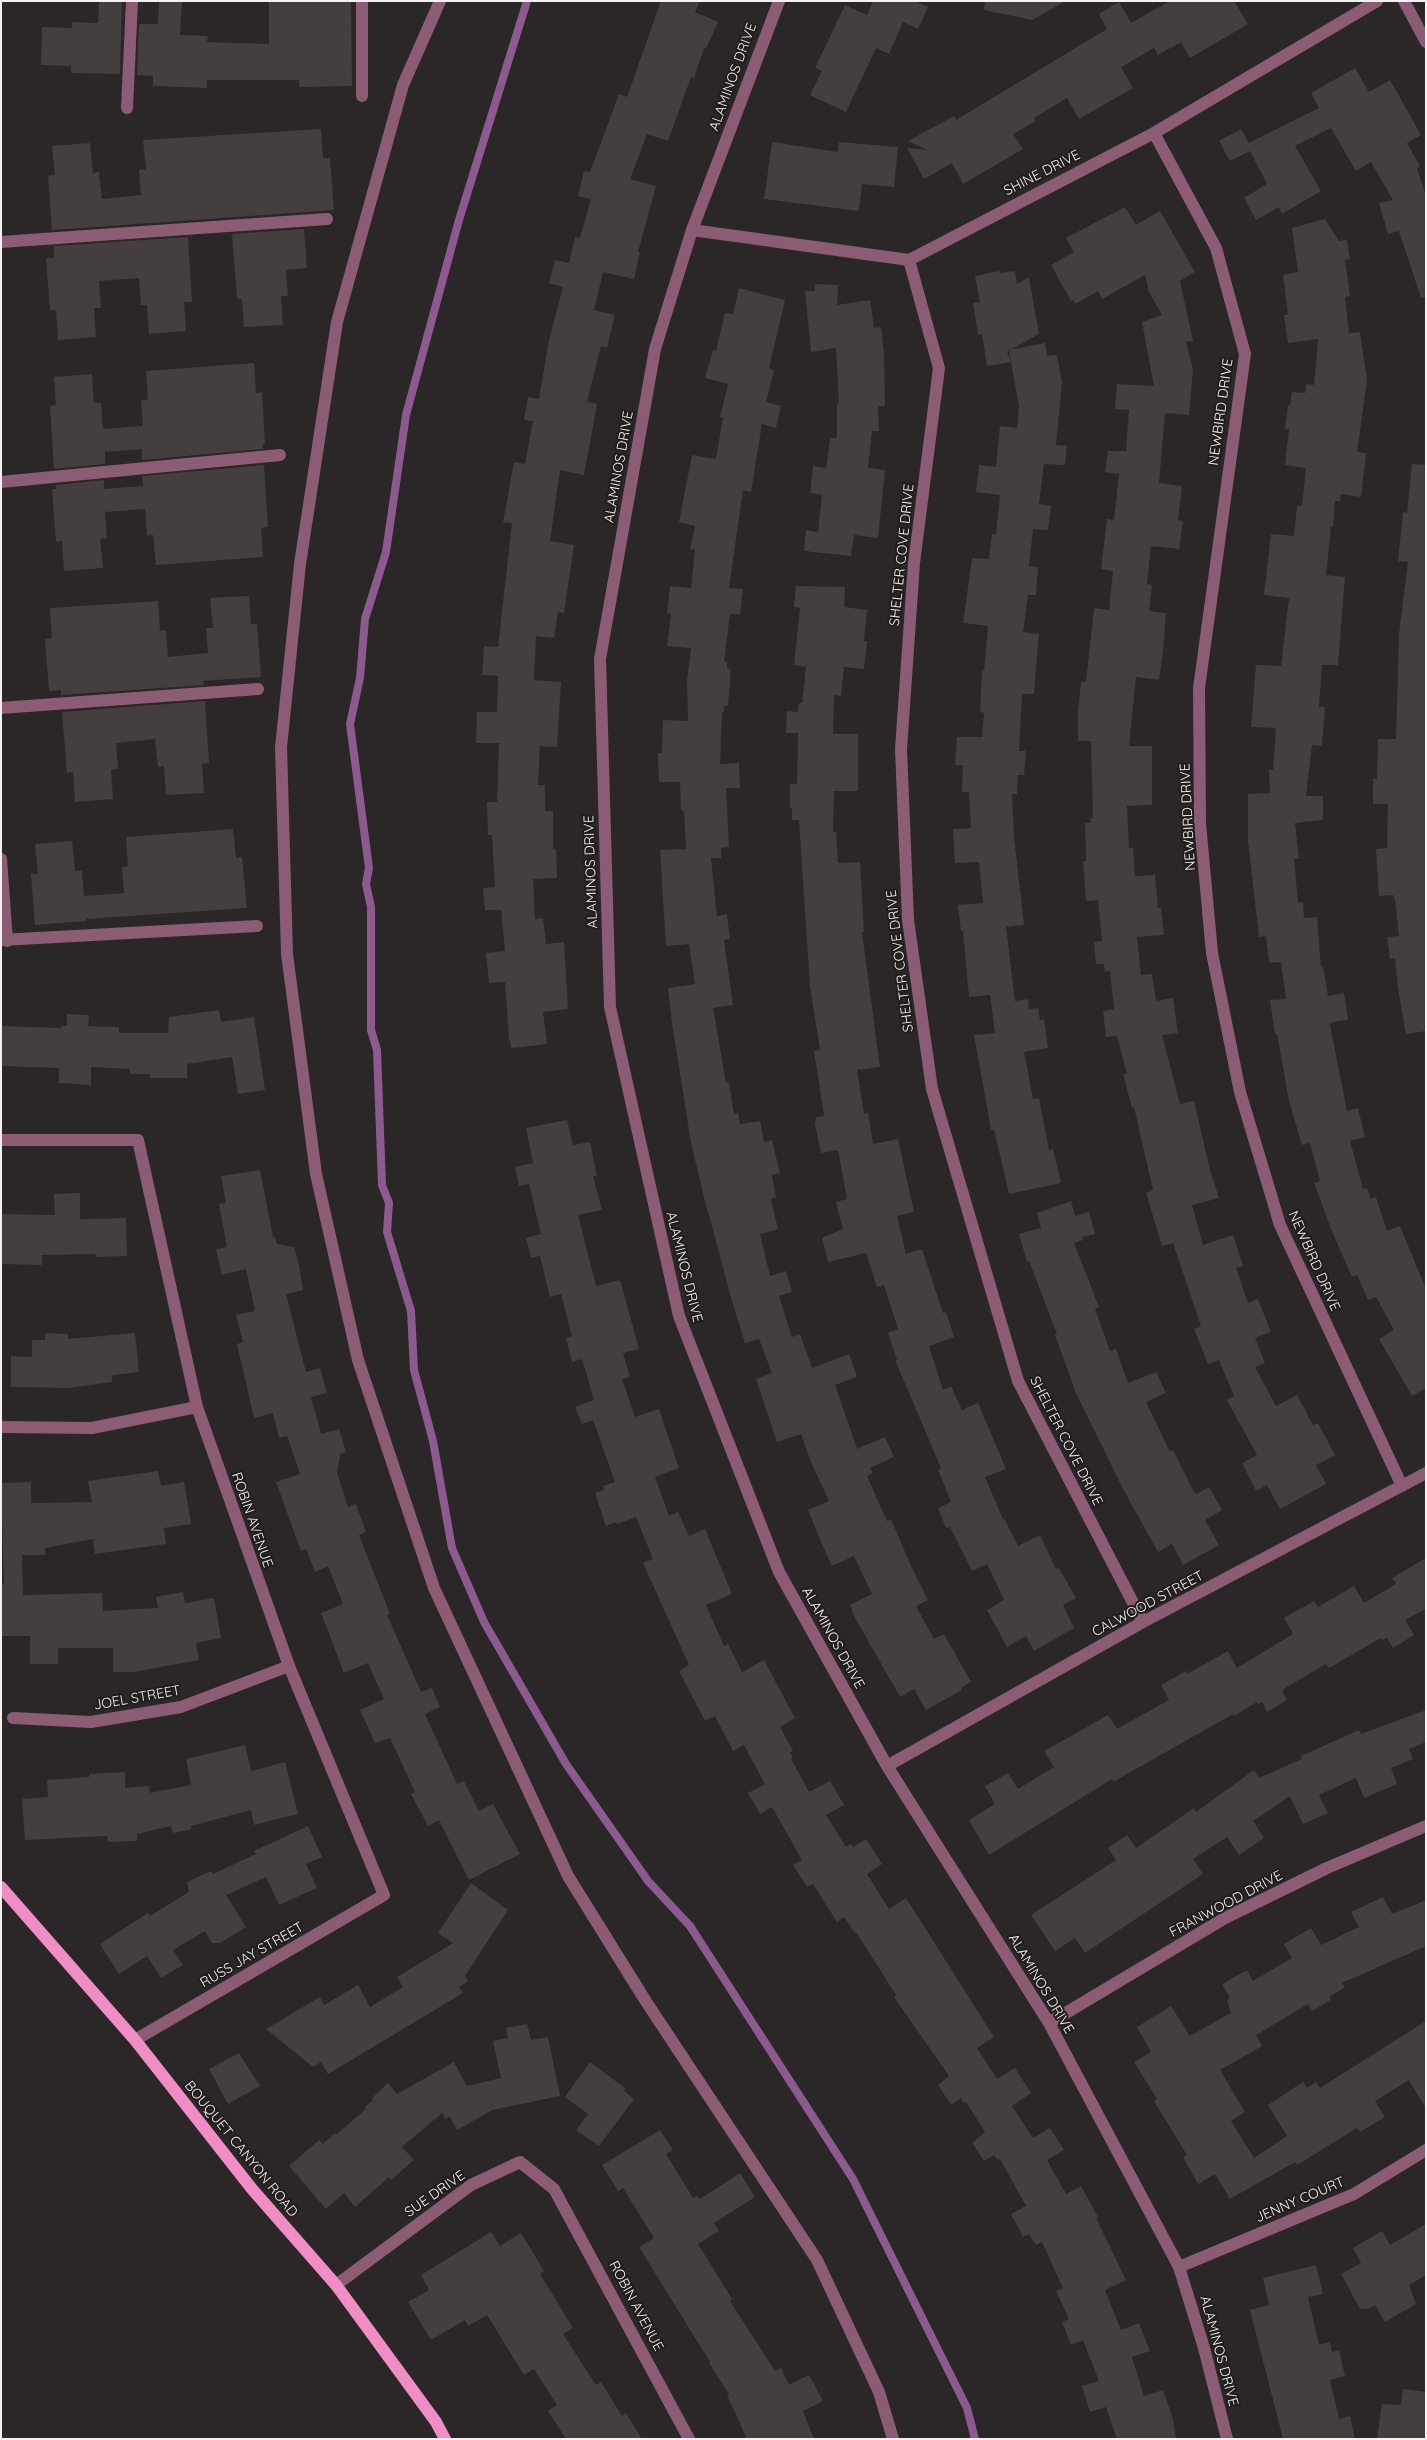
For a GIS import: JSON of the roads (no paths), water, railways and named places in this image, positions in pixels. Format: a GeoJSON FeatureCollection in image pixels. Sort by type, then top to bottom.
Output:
{"type":"FeatureCollection","features":[{"type":"Feature","properties":{"kind":"main road","name":"BOUQUET CANYON ROAD"},"geometry":{"type":"LineString","coordinates":[[1,1887],[135,2040],[252,2189],[336,2285],[436,2422],[445,2439]]}},
{"type":"Feature","properties":{"kind":"street"},"geometry":{"type":"LineString","coordinates":[[127,108],[132,1]]}},
{"type":"Feature","properties":{"kind":"street"},"geometry":{"type":"LineString","coordinates":[[362,1],[362,96]]}},
{"type":"Feature","properties":{"kind":"street"},"geometry":{"type":"LineString","coordinates":[[440,1],[403,85],[337,322],[300,564],[281,747],[287,954],[316,1174],[358,1360],[434,1588],[568,1876],[645,2000],[817,2260],[879,2392],[892,2439]]}},
{"type":"Feature","properties":{"kind":"street","name":"ALAMINOS DRIVE"},"geometry":{"type":"LineString","coordinates":[[779,1],[692,230],[655,349],[600,660],[610,1007],[679,1316],[779,1572],[887,1766],[1048,2023],[1179,2267],[1204,2348],[1227,2439]]}},
{"type":"Feature","properties":{"kind":"street","name":"SHINE DRIVE"},"geometry":{"type":"LineString","coordinates":[[909,260],[1154,132],[1377,1]]}},
{"type":"Feature","properties":{"kind":"street"},"geometry":{"type":"LineString","coordinates":[[1404,1],[1426,42]]}},
{"type":"Feature","properties":{"kind":"street","name":"NEWBIRD DRIVE"},"geometry":{"type":"LineString","coordinates":[[1154,132],[1216,248],[1244,354],[1199,688],[1200,823],[1212,953],[1240,1092],[1280,1225],[1402,1486]]}},
{"type":"Feature","properties":{"kind":"street"},"geometry":{"type":"LineString","coordinates":[[1,242],[327,219]]}},
{"type":"Feature","properties":{"kind":"street"},"geometry":{"type":"LineString","coordinates":[[692,230],[909,260]]}},
{"type":"Feature","properties":{"kind":"street","name":"SHELTER COVE DRIVE"},"geometry":{"type":"LineString","coordinates":[[909,260],[939,368],[914,563],[900,750],[908,920],[932,1089],[1018,1382],[1144,1622]]}},
{"type":"Feature","properties":{"kind":"street"},"geometry":{"type":"LineString","coordinates":[[1,482],[280,455]]}},
{"type":"Feature","properties":{"kind":"street"},"geometry":{"type":"LineString","coordinates":[[1,708],[258,690]]}},
{"type":"Feature","properties":{"kind":"street"},"geometry":{"type":"LineString","coordinates":[[1,859],[4,940],[257,926]]}},
{"type":"Feature","properties":{"kind":"street","name":"ROBIN AVENUE"},"geometry":{"type":"LineString","coordinates":[[1,1140],[138,1140],[197,1407],[289,1666],[384,1895]]}},
{"type":"Feature","properties":{"kind":"street"},"geometry":{"type":"LineString","coordinates":[[1,1427],[92,1428],[197,1407]]}},
{"type":"Feature","properties":{"kind":"street","name":"CALWOOD STREET"},"geometry":{"type":"LineString","coordinates":[[887,1766],[1144,1622],[1426,1473]]}},
{"type":"Feature","properties":{"kind":"street","name":"JOEL STREET"},"geometry":{"type":"LineString","coordinates":[[13,1718],[91,1722],[181,1707],[289,1666]]}},
{"type":"Feature","properties":{"kind":"street","name":"FRANWOOD DRIVE"},"geometry":{"type":"LineString","coordinates":[[1048,2023],[1225,1918],[1327,1868],[1426,1826]]}},
{"type":"Feature","properties":{"kind":"street","name":"RUSS JAY STREET"},"geometry":{"type":"LineString","coordinates":[[135,2040],[384,1895]]}},
{"type":"Feature","properties":{"kind":"street","name":"JENNY COURT"},"geometry":{"type":"LineString","coordinates":[[1179,2267],[1354,2194],[1426,2150]]}},
{"type":"Feature","properties":{"kind":"street","name":"SUE DRIVE"},"geometry":{"type":"LineString","coordinates":[[336,2285],[471,2186],[520,2162],[554,2188]]}},
{"type":"Feature","properties":{"kind":"street","name":"ROBIN AVENUE"},"geometry":{"type":"LineString","coordinates":[[554,2188],[689,2439]]}},
{"type":"Feature","properties":{"kind":"waterway"},"geometry":{"type":"LineString","coordinates":[[527,1],[459,220],[406,415],[386,552],[365,619],[360,678],[350,724],[369,868],[366,884],[371,907],[371,1030],[377,1050],[382,1185],[389,1203],[387,1232],[411,1311],[414,1370],[433,1441],[452,1548],[484,1622],[566,1764],[648,1881],[690,1926],[853,2179],[967,2408],[975,2439]]}}]}
